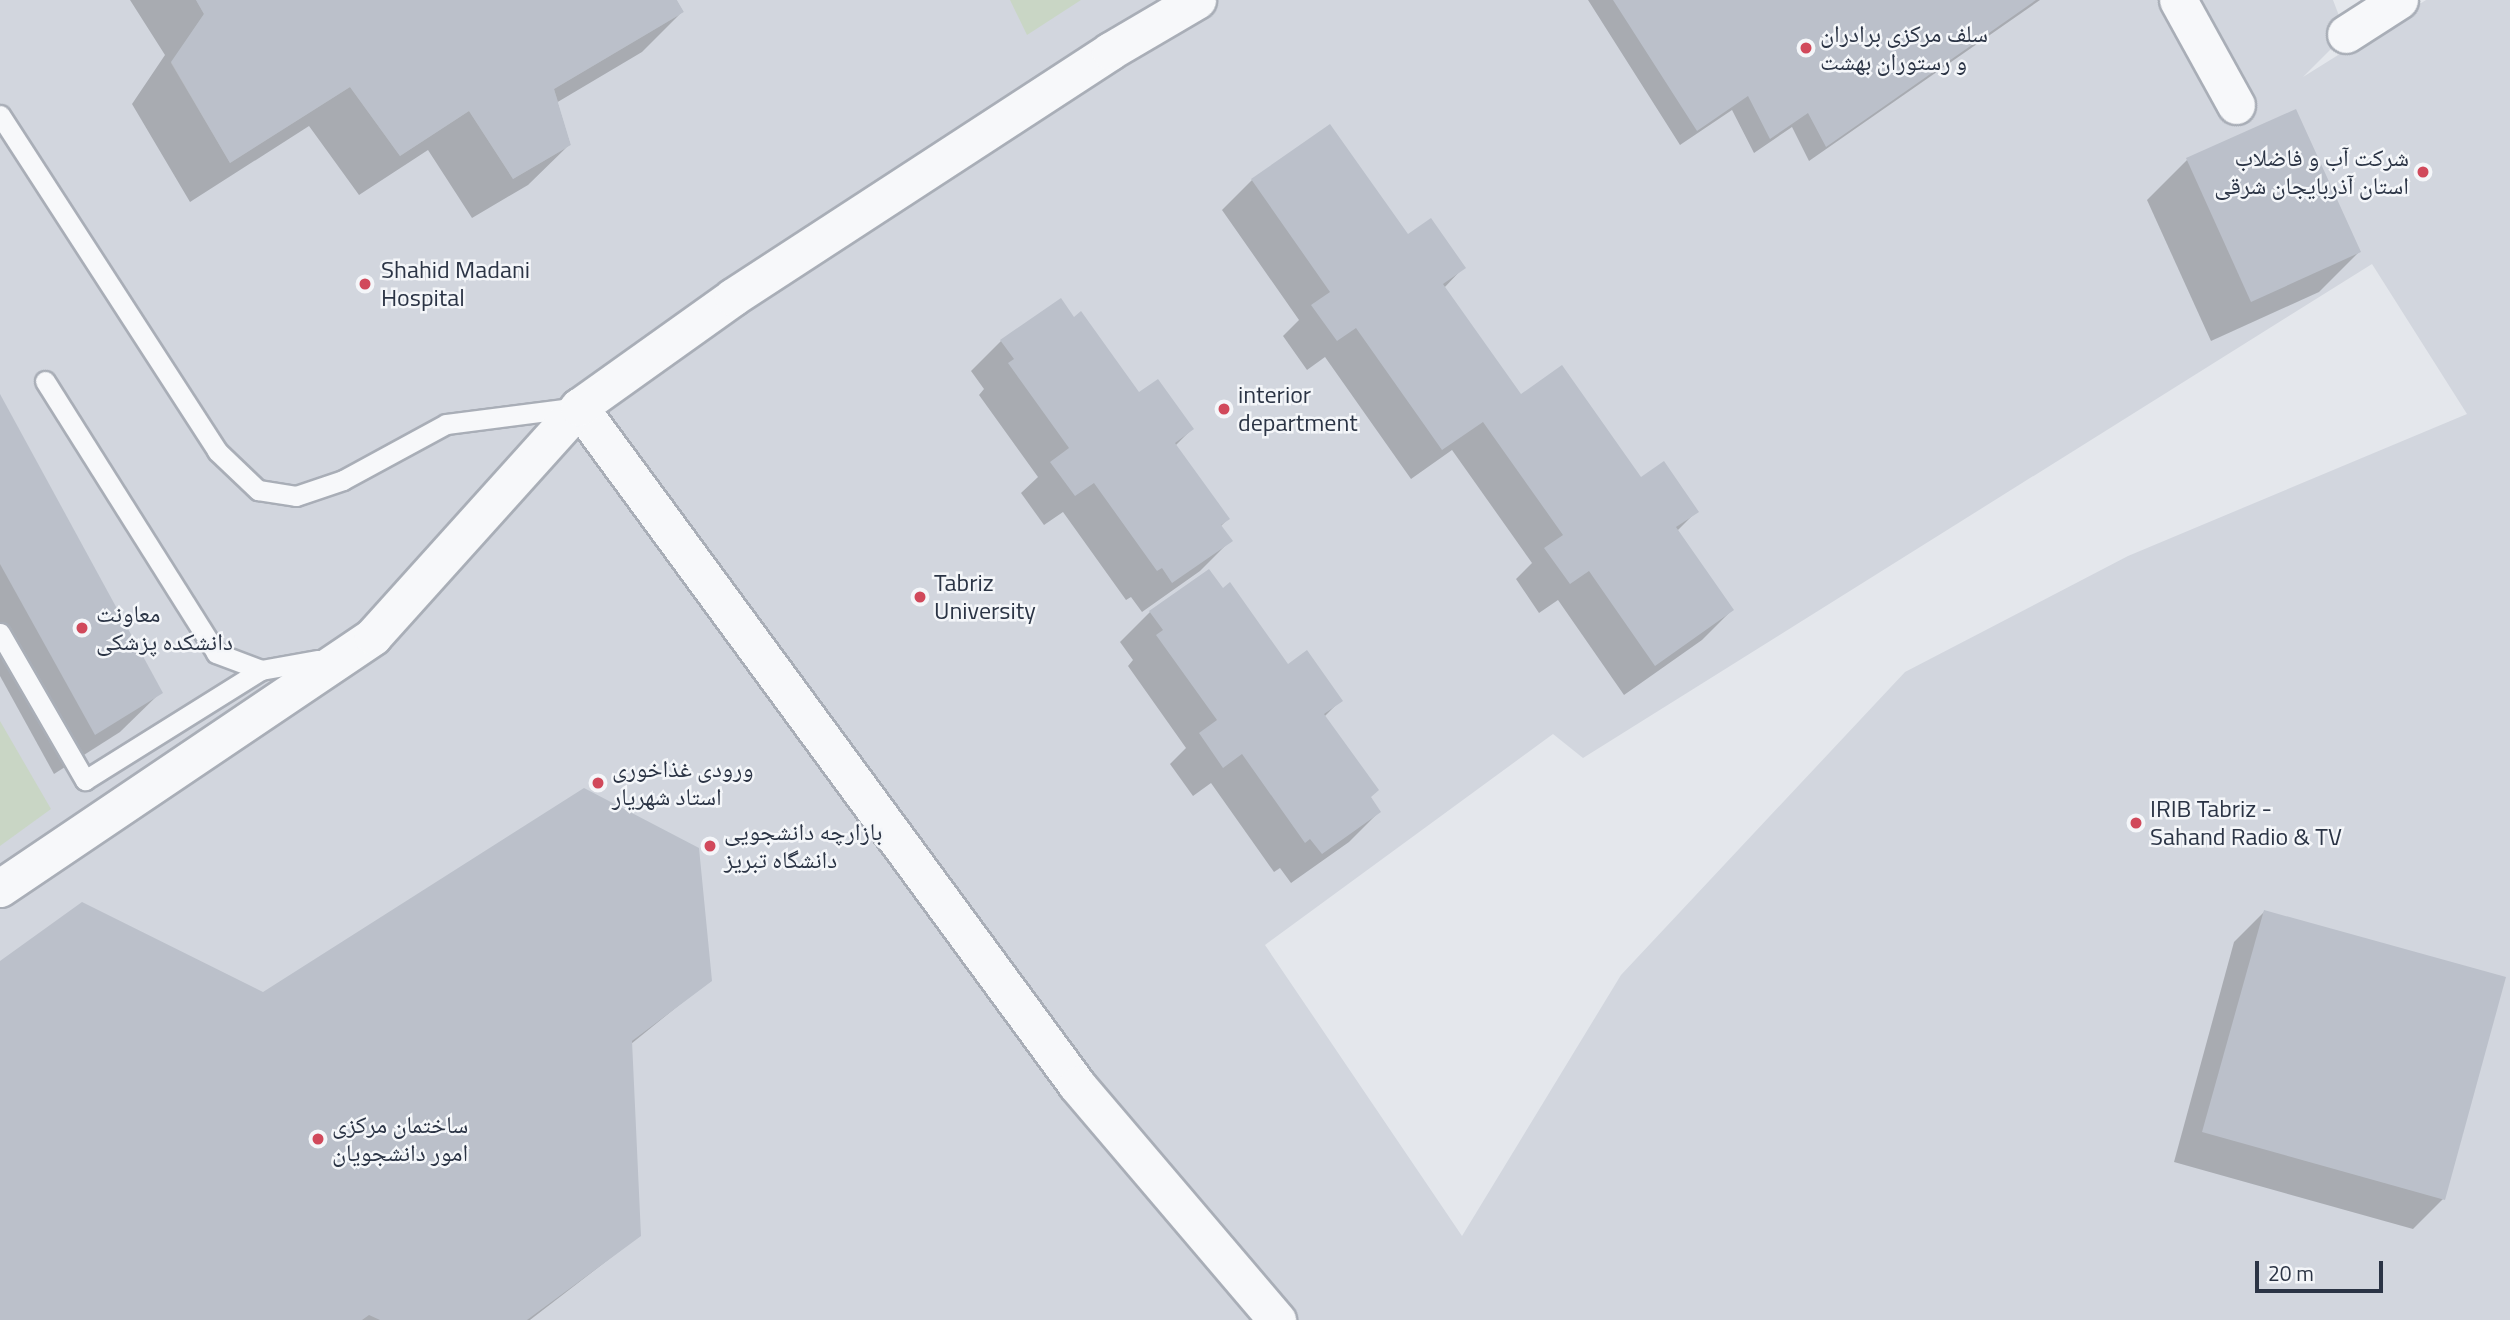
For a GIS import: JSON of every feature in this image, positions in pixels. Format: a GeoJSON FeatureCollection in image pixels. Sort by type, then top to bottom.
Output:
{"type":"FeatureCollection","features":[{"type":"Feature","properties":{"kind":"street"},"geometry":{"type":"LineString","coordinates":[[0,888],[373,636],[579,407],[733,297],[1099,58],[1197,0]]}},
{"type":"Feature","properties":{"kind":"street"},"geometry":{"type":"LineString","coordinates":[[2178,0],[2236,105]]}},
{"type":"Feature","properties":{"kind":"street"},"geometry":{"type":"LineString","coordinates":[[2346,34],[2399,0]]}},
{"type":"Feature","properties":{"kind":"street"},"geometry":{"type":"LineString","coordinates":[[579,407],[1077,1085],[1277,1320]]}},
{"type":"Feature","properties":{"kind":"lane"},"geometry":{"type":"LineString","coordinates":[[0,115],[217,451],[258,490],[296,496],[343,480],[446,424],[579,407]]}},
{"type":"Feature","properties":{"kind":"lane"},"geometry":{"type":"LineString","coordinates":[[45,381],[216,653],[261,670],[305,666],[373,636]]}},
{"type":"Feature","properties":{"kind":"lane"},"geometry":{"type":"LineString","coordinates":[[0,633],[85,780],[261,670]]}},
{"type":"Feature","properties":{"kind":"shaded area","name":"Tabriz University"},"geometry":{"type":"Polygon","coordinates":[[[0,0],[196,0],[204,14],[171,63],[230,163],[350,87],[400,156],[469,111],[513,179],[571,145],[554,89],[684,12],[677,0],[2333,0],[2346,34],[2303,77],[2426,0],[2510,0],[2510,1320],[0,1320],[0,0]],[[2372,264],[1583,758],[1553,734],[1265,945],[1462,1236],[1621,975],[1905,672],[2128,556],[2467,414],[2372,264]]]}},
{"type":"Feature","properties":{"kind":"green space"},"geometry":{"type":"Polygon","coordinates":[[[1010,0],[1081,0],[1027,35],[1010,0]]]}},
{"type":"Feature","properties":{"kind":"green space"},"geometry":{"type":"Polygon","coordinates":[[[0,721],[51,809],[0,846],[0,721]]]}},
{"type":"Feature","properties":{"kind":"building"},"geometry":{"type":"Polygon","coordinates":[[[196,0],[677,0],[684,12],[554,89],[571,145],[513,179],[469,111],[400,156],[350,87],[230,163],[171,62],[204,14],[196,0]]]}},
{"type":"Feature","properties":{"kind":"building","name":"سلف مرکزی برادران و رستوران بهشت"},"geometry":{"type":"Polygon","coordinates":[[[1613,0],[2036,0],[1826,147],[1808,113],[1770,139],[1748,96],[1697,131],[1613,0]]]}},
{"type":"Feature","properties":{"kind":"building"},"geometry":{"type":"Polygon","coordinates":[[[2296,109],[2361,252],[2251,302],[2186,158],[2296,109]]]}},
{"type":"Feature","properties":{"kind":"building"},"geometry":{"type":"Polygon","coordinates":[[[1330,124],[1408,234],[1431,218],[1466,268],[1443,284],[1521,394],[1562,365],[1641,477],[1664,461],[1699,512],[1676,527],[1734,610],[1655,666],[1589,571],[1570,584],[1544,548],[1563,535],[1483,422],[1442,450],[1356,328],[1337,341],[1311,305],[1330,292],[1251,179],[1330,124]]]}},
{"type":"Feature","properties":{"kind":"building"},"geometry":{"type":"Polygon","coordinates":[[[1061,298],[1074,317],[1081,311],[1139,392],[1158,379],[1194,429],[1175,443],[1230,519],[1221,525],[1233,541],[1172,583],[1162,568],[1157,571],[1094,483],[1075,496],[1050,462],[1069,448],[1008,363],[1014,359],[1000,340],[1061,298]]]}},
{"type":"Feature","properties":{"kind":"building","name":"معاونت دانشکده پزشکی"},"geometry":{"type":"Polygon","coordinates":[[[0,394],[163,693],[95,735],[0,564],[0,394]]]}},
{"type":"Feature","properties":{"kind":"building"},"geometry":{"type":"Polygon","coordinates":[[[1209,569],[1223,588],[1230,582],[1288,664],[1307,650],[1343,701],[1324,714],[1379,790],[1371,797],[1381,812],[1322,854],[1310,839],[1305,843],[1242,754],[1223,768],[1199,733],[1217,720],[1156,635],[1163,630],[1149,611],[1209,569]]]}},
{"type":"Feature","properties":{"kind":"building","name":"ساختمان مرکزی امور دانشجویان"},"geometry":{"type":"Polygon","coordinates":[[[584,788],[699,848],[712,981],[632,1041],[641,1236],[527,1320],[380,1320],[369,1315],[362,1320],[0,1320],[0,961],[82,902],[263,992],[584,788]]]}},
{"type":"Feature","properties":{"kind":"building"},"geometry":{"type":"Polygon","coordinates":[[[2264,910],[2506,977],[2445,1200],[2202,1132],[2264,910]]]}},
{"type":"Feature","properties":{"kind":"place","name":"سلف مرکزی برادران و رستوران بهشت"},"geometry":{"type":"Point","coordinates":[1806,48]}},
{"type":"Feature","properties":{"kind":"place","name":"شرکت آب و فاضلاب استان آذربایجان شرقی"},"geometry":{"type":"Point","coordinates":[2423,172]}},
{"type":"Feature","properties":{"kind":"place","name":"Shahid Madani Hospital"},"geometry":{"type":"Point","coordinates":[365,284]}},
{"type":"Feature","properties":{"kind":"place","name":"interior department"},"geometry":{"type":"Point","coordinates":[1224,409]}},
{"type":"Feature","properties":{"kind":"place","name":"Tabriz University"},"geometry":{"type":"Point","coordinates":[920,597]}},
{"type":"Feature","properties":{"kind":"place","name":"معاونت دانشکده پزشکی"},"geometry":{"type":"Point","coordinates":[82,628]}},
{"type":"Feature","properties":{"kind":"place","name":"ورودی غذاخوری استاد شهریار"},"geometry":{"type":"Point","coordinates":[598,783]}},
{"type":"Feature","properties":{"kind":"place","name":"IRIB Tabriz - Sahand Radio & TV"},"geometry":{"type":"Point","coordinates":[2136,823]}},
{"type":"Feature","properties":{"kind":"place","name":"بازارچه دانشجویی دانشگاه تبریز"},"geometry":{"type":"Point","coordinates":[710,846]}},
{"type":"Feature","properties":{"kind":"place","name":"ساختمان مرکزی امور دانشجویان"},"geometry":{"type":"Point","coordinates":[318,1139]}}]}
